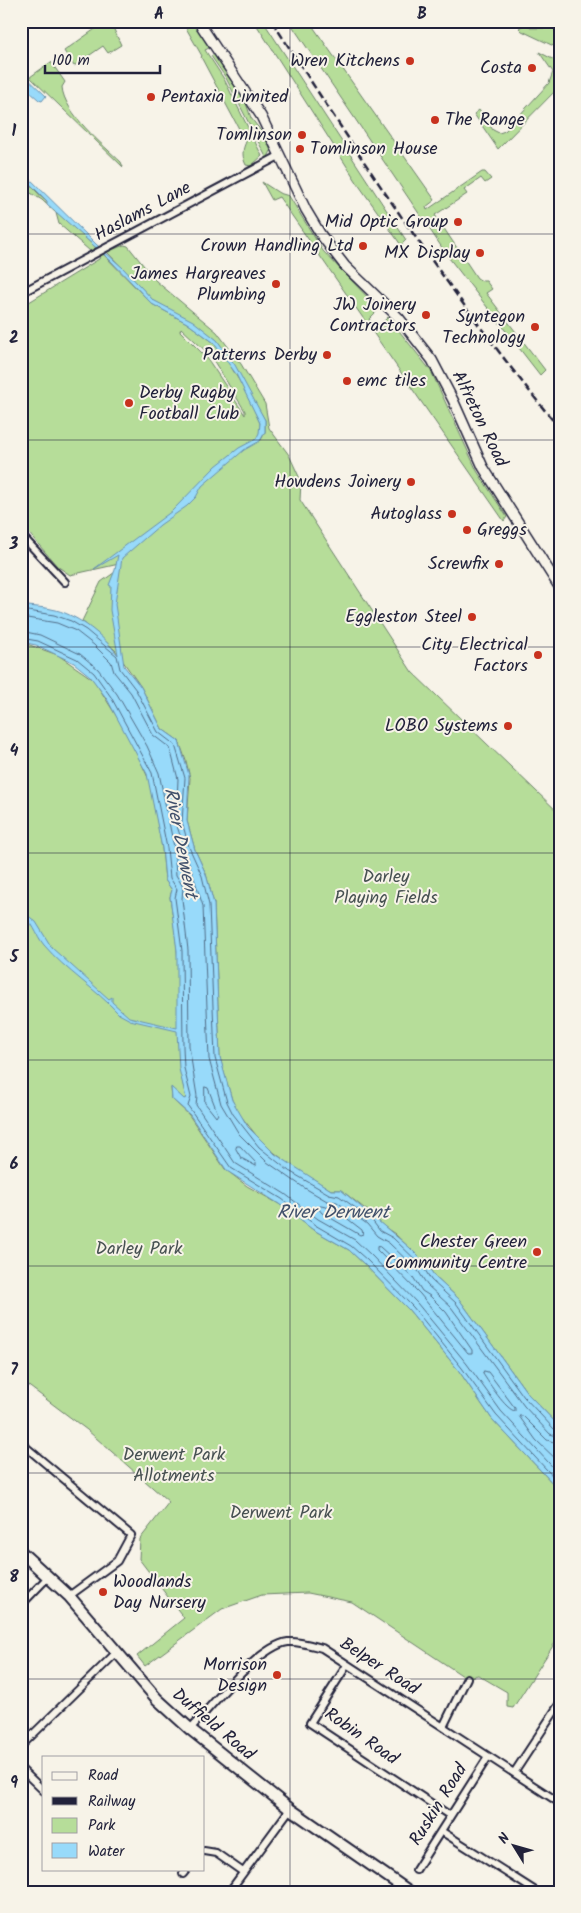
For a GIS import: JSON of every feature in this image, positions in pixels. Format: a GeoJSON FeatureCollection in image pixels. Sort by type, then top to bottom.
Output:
{"type":"FeatureCollection","features":[{"type":"Feature","properties":{"kind":"main road","name":"Duffield Road"},"geometry":{"type":"LineString","coordinates":[[21,1552],[49,1576],[157,1699],[190,1729],[290,1808],[410,1892]]}},
{"type":"Feature","properties":{"kind":"street","name":"Alfreton Road"},"geometry":{"type":"LineString","coordinates":[[198,21],[244,87],[261,116],[309,216],[334,253],[399,318],[432,360],[453,400],[483,468],[560,588]]}},
{"type":"Feature","properties":{"kind":"street","name":"Haslams Lane"},"geometry":{"type":"LineString","coordinates":[[21,293],[87,260],[279,156]]}},
{"type":"Feature","properties":{"kind":"street"},"geometry":{"type":"LineString","coordinates":[[21,535],[65,582]]}},
{"type":"Feature","properties":{"kind":"street"},"geometry":{"type":"LineString","coordinates":[[21,1442],[131,1535],[117,1561],[68,1596]]}},
{"type":"Feature","properties":{"kind":"street"},"geometry":{"type":"LineString","coordinates":[[21,1605],[49,1576]]}},
{"type":"Feature","properties":{"kind":"street","name":"Belper Road"},"geometry":{"type":"LineString","coordinates":[[190,1729],[254,1661],[276,1646],[287,1642],[316,1646],[444,1725],[488,1757],[560,1803]]}},
{"type":"Feature","properties":{"kind":"street"},"geometry":{"type":"LineString","coordinates":[[21,1746],[116,1653]]}},
{"type":"Feature","properties":{"kind":"street","name":"Robin Road"},"geometry":{"type":"LineString","coordinates":[[348,1665],[310,1724],[449,1815]]}},
{"type":"Feature","properties":{"kind":"street"},"geometry":{"type":"LineString","coordinates":[[444,1725],[467,1678]]}},
{"type":"Feature","properties":{"kind":"street"},"geometry":{"type":"LineString","coordinates":[[514,1773],[560,1703]]}},
{"type":"Feature","properties":{"kind":"street","name":"Ruskin Road"},"geometry":{"type":"LineString","coordinates":[[416,1870],[442,1831],[449,1815],[488,1757]]}},
{"type":"Feature","properties":{"kind":"street"},"geometry":{"type":"LineString","coordinates":[[21,1769],[42,1789]]}},
{"type":"Feature","properties":{"kind":"street"},"geometry":{"type":"LineString","coordinates":[[229,1892],[290,1808]]}},
{"type":"Feature","properties":{"kind":"street"},"geometry":{"type":"LineString","coordinates":[[442,1831],[537,1892]]}},
{"type":"Feature","properties":{"kind":"street"},"geometry":{"type":"LineString","coordinates":[[205,1850],[216,1853],[243,1872]]}},
{"type":"Feature","properties":{"kind":"green space"},"geometry":{"type":"Polygon","coordinates":[[[182,21],[194,23],[208,44],[209,48],[205,50],[224,79],[262,156],[251,166],[246,165],[244,159],[243,151],[246,142],[182,21]]]}},
{"type":"Feature","properties":{"kind":"green space"},"geometry":{"type":"Polygon","coordinates":[[[254,21],[263,21],[406,240],[401,245],[360,187],[254,21]]]}},
{"type":"Feature","properties":{"kind":"green space"},"geometry":{"type":"Polygon","coordinates":[[[289,21],[309,21],[435,200],[426,207],[427,210],[482,172],[485,172],[491,179],[485,183],[481,178],[464,190],[467,194],[435,215],[477,278],[486,281],[492,289],[486,293],[545,370],[540,375],[449,258],[289,21]]]}},
{"type":"Feature","properties":{"kind":"green space"},"geometry":{"type":"Polygon","coordinates":[[[105,22],[108,25],[111,23],[121,45],[108,53],[103,46],[74,66],[64,51],[105,22]]]}},
{"type":"Feature","properties":{"kind":"green space"},"geometry":{"type":"Polygon","coordinates":[[[527,23],[530,28],[544,28],[544,26],[550,25],[555,31],[560,31],[560,49],[519,28],[527,23]]]}},
{"type":"Feature","properties":{"kind":"green space"},"geometry":{"type":"Polygon","coordinates":[[[539,52],[560,63],[560,86],[498,149],[474,114],[479,110],[493,130],[499,133],[505,131],[549,83],[553,72],[539,52]]]}},
{"type":"Feature","properties":{"kind":"green space"},"geometry":{"type":"Polygon","coordinates":[[[215,54],[244,97],[251,118],[264,135],[271,151],[267,159],[226,78],[211,56],[215,54]]]}},
{"type":"Feature","properties":{"kind":"green space"},"geometry":{"type":"Polygon","coordinates":[[[51,62],[65,82],[62,87],[64,97],[77,118],[121,162],[123,167],[30,77],[51,62]]]}},
{"type":"Feature","properties":{"kind":"green space"},"geometry":{"type":"Polygon","coordinates":[[[21,175],[52,208],[96,248],[90,251],[59,224],[56,213],[42,200],[21,187],[21,175]]]}},
{"type":"Feature","properties":{"kind":"green space"},"geometry":{"type":"Polygon","coordinates":[[[262,182],[279,193],[289,196],[323,251],[379,309],[369,319],[376,329],[388,317],[431,371],[477,471],[507,517],[504,521],[279,197],[272,200],[262,182]]]}},
{"type":"Feature","properties":{"kind":"green space","name":"Darley Playing Fields"},"geometry":{"type":"Polygon","coordinates":[[[124,245],[128,246],[156,281],[217,332],[241,364],[265,404],[269,428],[289,455],[301,481],[300,500],[412,672],[560,814],[560,1427],[528,1394],[459,1299],[435,1277],[428,1266],[395,1234],[341,1190],[331,1190],[292,1166],[263,1144],[237,1111],[232,1100],[220,1059],[214,904],[206,874],[195,850],[187,821],[190,778],[186,761],[179,741],[162,729],[141,687],[115,650],[82,621],[101,582],[118,570],[119,564],[70,575],[57,566],[21,524],[21,307],[99,259],[102,253],[152,304],[187,323],[213,342],[227,360],[247,394],[260,423],[261,440],[265,432],[265,420],[217,340],[153,300],[107,252],[124,245]],[[181,328],[180,331],[207,358],[245,415],[245,411],[210,355],[181,328]]]}},
{"type":"Feature","properties":{"kind":"green space","name":"Darley Park"},"geometry":{"type":"Polygon","coordinates":[[[21,642],[58,655],[94,680],[130,738],[150,782],[162,848],[165,880],[172,890],[170,897],[178,963],[179,1048],[182,1081],[186,1098],[184,1099],[171,1088],[172,1099],[189,1115],[225,1169],[247,1186],[279,1204],[312,1229],[349,1250],[364,1264],[409,1310],[459,1371],[492,1419],[560,1491],[560,1635],[513,1708],[507,1707],[507,1692],[478,1675],[466,1678],[352,1602],[308,1593],[262,1595],[222,1609],[145,1666],[137,1656],[184,1618],[139,1559],[140,1539],[169,1502],[87,1430],[22,1381],[28,1354],[21,1348],[21,642]]]}},
{"type":"Feature","properties":{"kind":"water"},"geometry":{"type":"Polygon","coordinates":[[[21,72],[46,96],[42,101],[21,84],[21,72]]]}},
{"type":"Feature","properties":{"kind":"water","name":"River Derwent"},"geometry":{"type":"Polygon","coordinates":[[[21,170],[123,268],[153,300],[193,321],[217,340],[235,365],[265,420],[265,432],[260,441],[244,450],[202,486],[196,497],[187,506],[160,525],[122,558],[115,604],[124,666],[141,687],[162,729],[179,741],[189,775],[187,821],[195,850],[206,874],[214,904],[220,1057],[232,1100],[248,1127],[275,1154],[331,1190],[341,1190],[409,1247],[428,1266],[435,1277],[459,1299],[528,1394],[560,1427],[560,1491],[492,1419],[459,1371],[409,1310],[364,1264],[349,1250],[312,1229],[279,1204],[227,1171],[190,1115],[172,1099],[171,1087],[184,1099],[186,1098],[179,1069],[177,1031],[130,1020],[119,1014],[101,996],[71,972],[44,945],[29,921],[21,914],[21,910],[36,922],[52,948],[109,999],[112,997],[112,1002],[129,1017],[177,1028],[177,951],[170,897],[172,890],[165,880],[162,848],[147,774],[107,699],[90,676],[74,663],[36,645],[21,642],[21,605],[52,609],[74,617],[98,634],[118,655],[110,610],[111,586],[109,585],[118,555],[94,569],[172,511],[216,466],[239,448],[256,439],[260,423],[236,374],[213,342],[187,323],[152,304],[111,261],[47,204],[47,201],[21,175],[21,170]]]}},
{"type":"Feature","properties":{"kind":"railway"},"geometry":{"type":"LineString","coordinates":[[272,21],[410,229],[483,331],[560,429]]}},
{"type":"Feature","properties":{"kind":"place","name":"Wren Kitchens"},"geometry":{"type":"Point","coordinates":[410,61]}},
{"type":"Feature","properties":{"kind":"place","name":"Costa"},"geometry":{"type":"Point","coordinates":[532,68]}},
{"type":"Feature","properties":{"kind":"place","name":"Pentaxia Limited"},"geometry":{"type":"Point","coordinates":[151,97]}},
{"type":"Feature","properties":{"kind":"place","name":"The Range"},"geometry":{"type":"Point","coordinates":[435,120]}},
{"type":"Feature","properties":{"kind":"place","name":"Tomlinson"},"geometry":{"type":"Point","coordinates":[302,135]}},
{"type":"Feature","properties":{"kind":"place","name":"Tomlinson House"},"geometry":{"type":"Point","coordinates":[300,149]}},
{"type":"Feature","properties":{"kind":"place","name":"Mid Optic Group"},"geometry":{"type":"Point","coordinates":[458,222]}},
{"type":"Feature","properties":{"kind":"place","name":"Crown Handling Ltd"},"geometry":{"type":"Point","coordinates":[363,246]}},
{"type":"Feature","properties":{"kind":"place","name":"MX Display"},"geometry":{"type":"Point","coordinates":[480,253]}},
{"type":"Feature","properties":{"kind":"place","name":"James Hargreaves Plumbing"},"geometry":{"type":"Point","coordinates":[276,284]}},
{"type":"Feature","properties":{"kind":"place","name":"JW Joinery Contractors"},"geometry":{"type":"Point","coordinates":[426,315]}},
{"type":"Feature","properties":{"kind":"place","name":"Syntegon Technology"},"geometry":{"type":"Point","coordinates":[535,327]}},
{"type":"Feature","properties":{"kind":"place","name":"Patterns Derby"},"geometry":{"type":"Point","coordinates":[327,355]}},
{"type":"Feature","properties":{"kind":"place","name":"emc tiles"},"geometry":{"type":"Point","coordinates":[347,381]}},
{"type":"Feature","properties":{"kind":"place","name":"Derby Rugby Football Club"},"geometry":{"type":"Point","coordinates":[129,403]}},
{"type":"Feature","properties":{"kind":"place","name":"Howdens Joinery"},"geometry":{"type":"Point","coordinates":[411,482]}},
{"type":"Feature","properties":{"kind":"place","name":"Autoglass"},"geometry":{"type":"Point","coordinates":[452,514]}},
{"type":"Feature","properties":{"kind":"place","name":"Greggs"},"geometry":{"type":"Point","coordinates":[467,530]}},
{"type":"Feature","properties":{"kind":"place","name":"Screwfix"},"geometry":{"type":"Point","coordinates":[499,564]}},
{"type":"Feature","properties":{"kind":"place","name":"Eggleston Steel"},"geometry":{"type":"Point","coordinates":[472,617]}},
{"type":"Feature","properties":{"kind":"place","name":"City Electrical Factors"},"geometry":{"type":"Point","coordinates":[538,655]}},
{"type":"Feature","properties":{"kind":"place","name":"LOBO Systems"},"geometry":{"type":"Point","coordinates":[508,726]}},
{"type":"Feature","properties":{"kind":"place","name":"Chester Green Community Centre"},"geometry":{"type":"Point","coordinates":[537,1252]}},
{"type":"Feature","properties":{"kind":"place","name":"Woodlands Day Nursery"},"geometry":{"type":"Point","coordinates":[103,1592]}},
{"type":"Feature","properties":{"kind":"place","name":"Morrison Design"},"geometry":{"type":"Point","coordinates":[277,1675]}},
{"type":"Feature","properties":{"kind":"park label","name":"Derwent Park Allotments"},"geometry":{"type":"Point","coordinates":[174,1465]}},
{"type":"Feature","properties":{"kind":"park label","name":"Derwent Park"},"geometry":{"type":"Point","coordinates":[281,1513]}}]}
